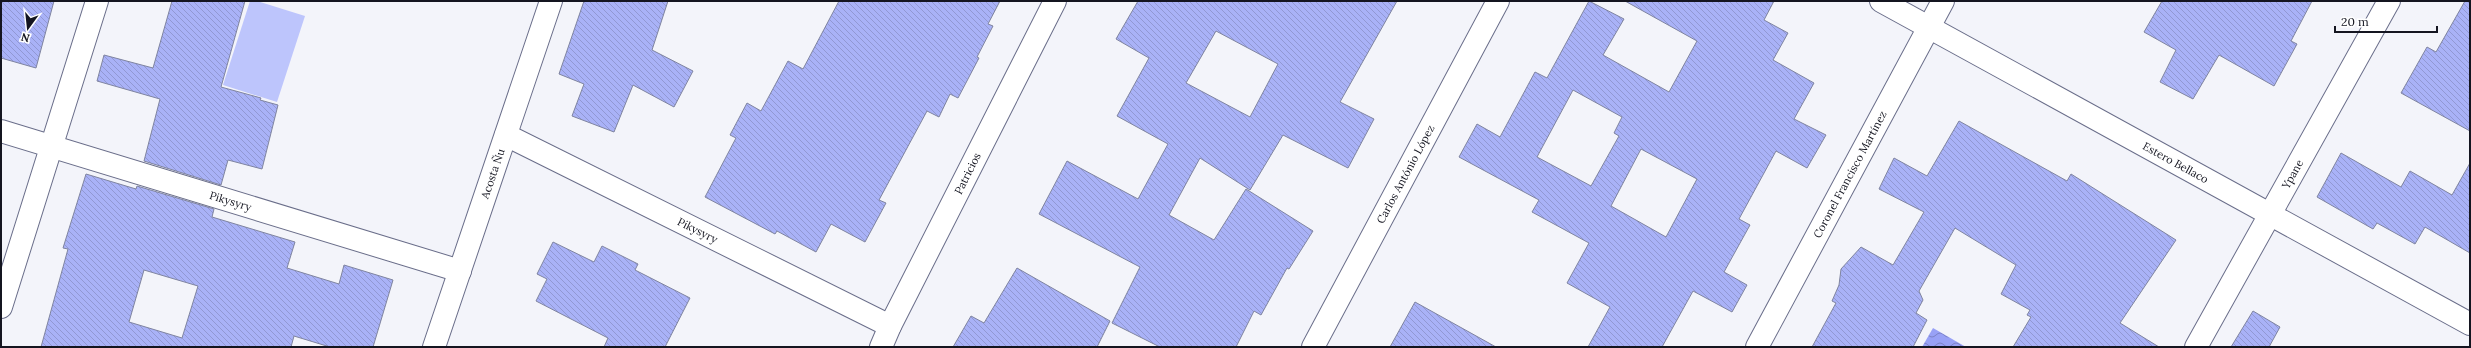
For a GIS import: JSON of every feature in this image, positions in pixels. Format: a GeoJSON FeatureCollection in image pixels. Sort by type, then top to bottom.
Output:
{"type":"FeatureCollection","features":[{"type":"Feature","properties":{"kind":"street"},"geometry":{"type":"LineString","coordinates":[[1,307],[96,1]]}},
{"type":"Feature","properties":{"kind":"street","name":"Acosta Ñu"},"geometry":{"type":"LineString","coordinates":[[434,347],[551,1]]}},
{"type":"Feature","properties":{"kind":"street","name":"Patricios"},"geometry":{"type":"LineString","coordinates":[[881,347],[890,326],[1055,1]]}},
{"type":"Feature","properties":{"kind":"street","name":"Carlos António López"},"geometry":{"type":"LineString","coordinates":[[1312,347],[1498,1]]}},
{"type":"Feature","properties":{"kind":"street","name":"Estero Bellaco"},"geometry":{"type":"LineString","coordinates":[[1881,1],[2470,324]]}},
{"type":"Feature","properties":{"kind":"street","name":"Coronel Francisco Martínez"},"geometry":{"type":"LineString","coordinates":[[1757,347],[1943,1]]}},
{"type":"Feature","properties":{"kind":"street","name":"Ypane"},"geometry":{"type":"LineString","coordinates":[[2196,347],[2389,1]]}},
{"type":"Feature","properties":{"kind":"street","name":"Pikysyry"},"geometry":{"type":"LineString","coordinates":[[1,131],[52,145],[460,271]]}},
{"type":"Feature","properties":{"kind":"street","name":"Pikysyry"},"geometry":{"type":"LineString","coordinates":[[506,135],[890,326]]}},
{"type":"Feature","properties":{"kind":"shaded area"},"geometry":{"type":"Polygon","coordinates":[[[250,1],[257,1],[305,16],[277,102],[223,85],[250,1]]]}},
{"type":"Feature","properties":{"kind":"water"},"geometry":{"type":"Polygon","coordinates":[[[1933,328],[1966,347],[1922,347],[1933,328]]]}},
{"type":"Feature","properties":{"kind":"building"},"geometry":{"type":"Polygon","coordinates":[[[1,1],[54,1],[36,68],[1,58],[1,1]]]}},
{"type":"Feature","properties":{"kind":"building"},"geometry":{"type":"Polygon","coordinates":[[[172,1],[245,1],[221,87],[261,98],[260,100],[278,105],[262,169],[228,160],[221,185],[144,161],[160,99],[97,81],[104,55],[153,68],[172,1]]]}},
{"type":"Feature","properties":{"kind":"building"},"geometry":{"type":"Polygon","coordinates":[[[584,1],[668,1],[652,50],[693,71],[674,107],[633,85],[614,132],[572,116],[584,84],[559,74],[584,1]]]}},
{"type":"Feature","properties":{"kind":"building"},"geometry":{"type":"Polygon","coordinates":[[[839,1],[1000,1],[988,24],[993,26],[977,57],[979,58],[958,98],[950,94],[939,117],[927,111],[879,200],[886,203],[865,242],[831,224],[816,252],[777,231],[775,234],[705,197],[736,138],[730,135],[747,103],[761,111],[788,61],[803,69],[839,1]]]}},
{"type":"Feature","properties":{"kind":"building"},"geometry":{"type":"Polygon","coordinates":[[[1138,1],[1397,1],[1340,102],[1374,119],[1348,168],[1283,135],[1250,190],[1200,158],[1169,215],[1214,240],[1246,189],[1313,231],[1289,269],[1287,268],[1261,315],[1254,311],[1236,347],[1160,347],[1112,323],[1140,267],[1039,214],[1067,161],[1138,199],[1168,144],[1117,116],[1149,58],[1116,39],[1138,1]],[[1216,31],[1186,83],[1250,117],[1278,64],[1216,31]]]}},
{"type":"Feature","properties":{"kind":"building"},"geometry":{"type":"Polygon","coordinates":[[[1589,1],[1624,19],[1603,55],[1669,92],[1697,41],[1625,1],[1774,1],[1764,20],[1788,33],[1773,60],[1814,83],[1794,119],[1826,135],[1807,168],[1776,151],[1739,219],[1750,225],[1724,272],[1747,285],[1732,312],[1693,291],[1662,347],[1588,347],[1610,307],[1567,283],[1589,243],[1532,212],[1539,200],[1459,157],[1477,124],[1500,137],[1535,72],[1547,78],[1589,1]],[[1573,90],[1537,157],[1591,186],[1619,136],[1614,133],[1622,117],[1573,90]],[[1641,149],[1611,206],[1666,237],[1697,179],[1641,149]]]}},
{"type":"Feature","properties":{"kind":"building"},"geometry":{"type":"Polygon","coordinates":[[[2162,1],[2312,1],[2291,41],[2297,44],[2274,86],[2219,55],[2193,99],[2160,82],[2176,50],[2144,32],[2162,1]]]}},
{"type":"Feature","properties":{"kind":"building"},"geometry":{"type":"Polygon","coordinates":[[[2465,1],[2470,1],[2470,131],[2401,93],[2427,47],[2436,52],[2465,1]]]}},
{"type":"Feature","properties":{"kind":"building"},"geometry":{"type":"Polygon","coordinates":[[[1959,121],[2067,181],[2071,174],[2176,240],[2120,323],[2159,347],[2013,347],[2031,317],[2027,315],[2030,310],[2001,294],[2016,265],[1955,228],[1919,291],[1923,300],[1916,313],[1927,320],[1913,347],[1812,347],[1836,303],[1832,301],[1839,285],[1841,269],[1861,247],[1893,265],[1924,212],[1879,189],[1894,158],[1927,176],[1959,121]]]}},
{"type":"Feature","properties":{"kind":"building"},"geometry":{"type":"Polygon","coordinates":[[[2341,153],[2401,187],[2410,171],[2452,195],[2470,163],[2470,253],[2425,227],[2415,244],[2377,223],[2373,229],[2317,197],[2341,153]]]}},
{"type":"Feature","properties":{"kind":"building"},"geometry":{"type":"Polygon","coordinates":[[[86,174],[136,189],[137,186],[214,209],[212,217],[295,242],[287,268],[339,284],[344,265],[393,280],[373,347],[330,347],[294,336],[291,347],[41,347],[68,249],[63,248],[86,174]],[[144,270],[129,322],[182,338],[198,286],[144,270]]]}},
{"type":"Feature","properties":{"kind":"building"},"geometry":{"type":"Polygon","coordinates":[[[553,242],[594,262],[602,246],[638,264],[635,270],[690,298],[665,347],[604,347],[608,338],[536,301],[547,279],[537,274],[553,242]]]}},
{"type":"Feature","properties":{"kind":"building"},"geometry":{"type":"Polygon","coordinates":[[[1017,268],[1110,321],[1097,347],[953,347],[971,316],[984,323],[1017,268]]]}},
{"type":"Feature","properties":{"kind":"building"},"geometry":{"type":"Polygon","coordinates":[[[1415,302],[1496,347],[1390,347],[1415,302]]]}},
{"type":"Feature","properties":{"kind":"building"},"geometry":{"type":"Polygon","coordinates":[[[2253,311],[2280,327],[2269,347],[2231,347],[2253,311]]]}}]}
